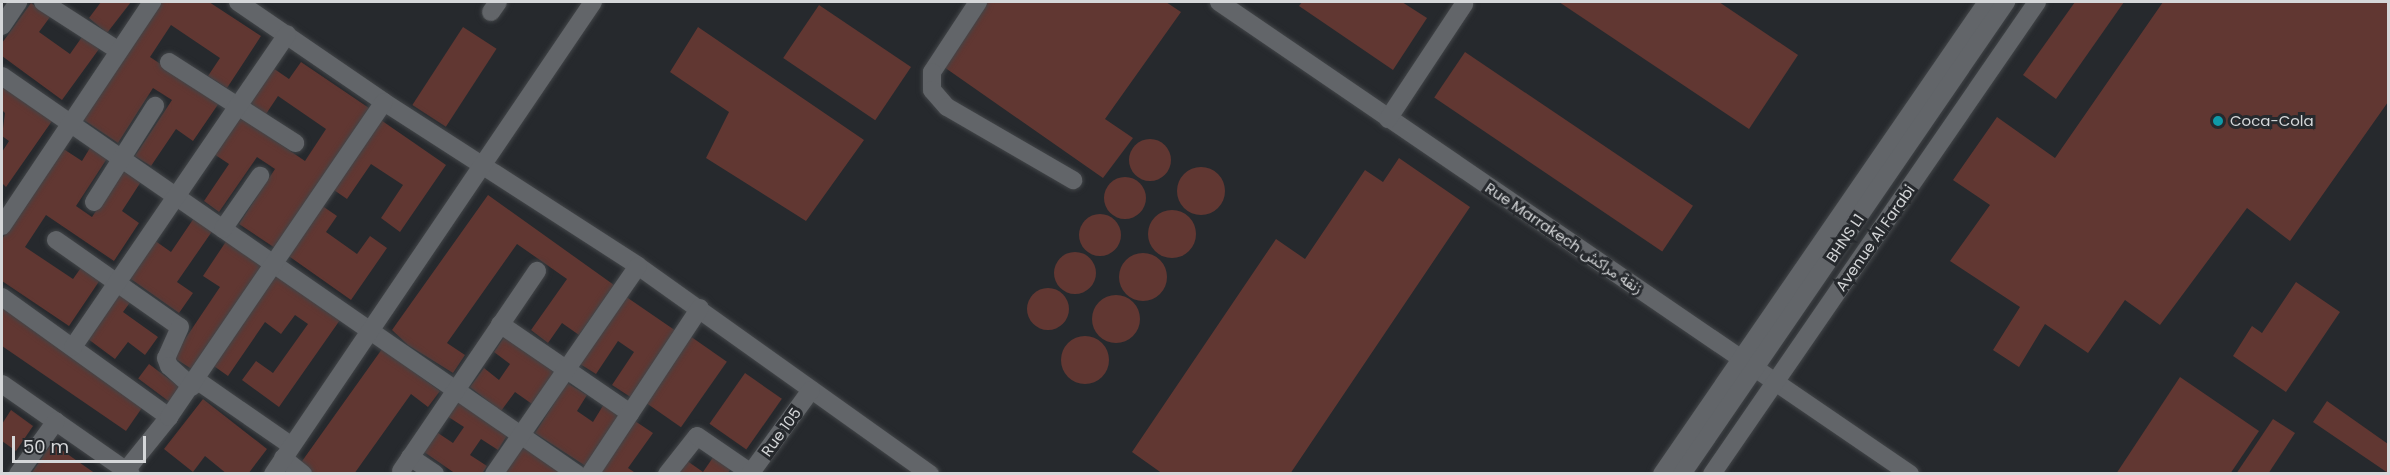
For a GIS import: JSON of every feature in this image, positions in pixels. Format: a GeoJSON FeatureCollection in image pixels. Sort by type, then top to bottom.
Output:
{"type":"FeatureCollection","features":[{"type":"Feature","properties":{"kind":"street"},"geometry":{"type":"LineString","coordinates":[[2,26],[18,2]]}},
{"type":"Feature","properties":{"kind":"street"},"geometry":{"type":"LineString","coordinates":[[43,2],[119,51]]}},
{"type":"Feature","properties":{"kind":"street"},"geometry":{"type":"LineString","coordinates":[[2,226],[7,206],[70,123],[152,2]]}},
{"type":"Feature","properties":{"kind":"street"},"geometry":{"type":"LineString","coordinates":[[238,2],[384,102],[481,163],[700,308],[930,474]]}},
{"type":"Feature","properties":{"kind":"street"},"geometry":{"type":"LineString","coordinates":[[273,474],[286,451],[481,163],[593,2]]}},
{"type":"Feature","properties":{"kind":"street"},"geometry":{"type":"LineString","coordinates":[[978,2],[932,72],[932,90],[947,107],[1073,180]]}},
{"type":"Feature","properties":{"kind":"street","name":"Rue Marrakech زنقة مراكش"},"geometry":{"type":"LineString","coordinates":[[1219,2],[1910,474]]}},
{"type":"Feature","properties":{"kind":"street"},"geometry":{"type":"LineString","coordinates":[[1662,474],[1750,364],[1987,2]]}},
{"type":"Feature","properties":{"kind":"street","name":"BHNS L1"},"geometry":{"type":"LineString","coordinates":[[1676,474],[2000,2]]}},
{"type":"Feature","properties":{"kind":"street","name":"BHNS L1"},"geometry":{"type":"LineString","coordinates":[[1682,474],[1750,364],[2006,2]]}},
{"type":"Feature","properties":{"kind":"street","name":"Avenue Al Farabi"},"geometry":{"type":"LineString","coordinates":[[1712,474],[2037,2]]}},
{"type":"Feature","properties":{"kind":"street"},"geometry":{"type":"LineString","coordinates":[[1388,119],[1464,4]]}},
{"type":"Feature","properties":{"kind":"street"},"geometry":{"type":"LineString","coordinates":[[73,347],[287,34]]}},
{"type":"Feature","properties":{"kind":"street"},"geometry":{"type":"LineString","coordinates":[[169,62],[295,143]]}},
{"type":"Feature","properties":{"kind":"street"},"geometry":{"type":"LineString","coordinates":[[2,75],[272,265],[577,474]]}},
{"type":"Feature","properties":{"kind":"street"},"geometry":{"type":"LineString","coordinates":[[2,384],[126,472],[193,383],[384,102]]}},
{"type":"Feature","properties":{"kind":"street"},"geometry":{"type":"LineString","coordinates":[[94,202],[155,106]]}},
{"type":"Feature","properties":{"kind":"street"},"geometry":{"type":"LineString","coordinates":[[223,229],[260,176]]}},
{"type":"Feature","properties":{"kind":"street"},"geometry":{"type":"LineString","coordinates":[[56,240],[119,281],[180,327],[166,358],[169,366],[286,451],[303,474]]}},
{"type":"Feature","properties":{"kind":"street"},"geometry":{"type":"LineString","coordinates":[[494,474],[638,266]]}},
{"type":"Feature","properties":{"kind":"street"},"geometry":{"type":"LineString","coordinates":[[435,474],[405,464],[537,271]]}},
{"type":"Feature","properties":{"kind":"street"},"geometry":{"type":"LineString","coordinates":[[2,297],[169,417]]}},
{"type":"Feature","properties":{"kind":"street"},"geometry":{"type":"LineString","coordinates":[[590,474],[700,308]]}},
{"type":"Feature","properties":{"kind":"street"},"geometry":{"type":"LineString","coordinates":[[500,324],[630,413]]}},
{"type":"Feature","properties":{"kind":"street","name":"Rue 105"},"geometry":{"type":"LineString","coordinates":[[751,473],[811,390]]}},
{"type":"Feature","properties":{"kind":"street"},"geometry":{"type":"LineString","coordinates":[[18,474],[56,421]]}},
{"type":"Feature","properties":{"kind":"street"},"geometry":{"type":"LineString","coordinates":[[667,474],[697,436],[751,473]]}},
{"type":"Feature","properties":{"kind":"building"},"geometry":{"type":"Polygon","coordinates":[[[101,2],[131,2],[107,33],[89,18],[101,2]]]}},
{"type":"Feature","properties":{"kind":"building"},"geometry":{"type":"Polygon","coordinates":[[[158,2],[209,2],[261,36],[227,88],[208,76],[220,58],[171,25],[150,57],[219,103],[193,141],[176,129],[151,166],[135,156],[172,100],[153,88],[118,143],[81,118],[158,2]]]}},
{"type":"Feature","properties":{"kind":"building"},"geometry":{"type":"Polygon","coordinates":[[[987,2],[1166,2],[1181,12],[1105,119],[1133,138],[1103,178],[944,67],[987,2]]]}},
{"type":"Feature","properties":{"kind":"building"},"geometry":{"type":"Polygon","coordinates":[[[1302,2],[1402,2],[1427,18],[1393,70],[1299,6],[1302,2]]]}},
{"type":"Feature","properties":{"kind":"building"},"geometry":{"type":"Polygon","coordinates":[[[1559,2],[1719,2],[1798,55],[1749,129],[1559,2]]]}},
{"type":"Feature","properties":{"kind":"building"},"geometry":{"type":"Polygon","coordinates":[[[2075,2],[2124,2],[2056,99],[2023,75],[2075,2]]]}},
{"type":"Feature","properties":{"kind":"building"},"geometry":{"type":"Polygon","coordinates":[[[2163,2],[2388,2],[2388,102],[2290,241],[2247,208],[2160,325],[2125,300],[2088,353],[2045,324],[2019,367],[1993,350],[2020,307],[1950,261],[1990,205],[1953,180],[1997,117],[2055,158],[2163,2]]]}},
{"type":"Feature","properties":{"kind":"building"},"geometry":{"type":"Polygon","coordinates":[[[31,3],[50,17],[39,32],[70,54],[82,37],[99,49],[62,100],[2,56],[2,43],[31,3]]]}},
{"type":"Feature","properties":{"kind":"building"},"geometry":{"type":"Polygon","coordinates":[[[819,5],[911,67],[875,120],[783,58],[819,5]]]}},
{"type":"Feature","properties":{"kind":"building"},"geometry":{"type":"Polygon","coordinates":[[[463,27],[497,49],[446,127],[412,105],[463,27]]]}},
{"type":"Feature","properties":{"kind":"building"},"geometry":{"type":"Polygon","coordinates":[[[698,27],[864,140],[806,221],[706,158],[729,112],[670,72],[698,27]]]}},
{"type":"Feature","properties":{"kind":"building"},"geometry":{"type":"Polygon","coordinates":[[[1465,52],[1693,206],[1662,251],[1434,98],[1465,52]]]}},
{"type":"Feature","properties":{"kind":"building"},"geometry":{"type":"Polygon","coordinates":[[[301,62],[369,108],[275,248],[239,224],[275,169],[257,157],[219,212],[204,201],[229,164],[211,152],[237,115],[305,161],[326,129],[278,96],[266,114],[247,101],[270,66],[289,79],[301,62]]]}},
{"type":"Feature","properties":{"kind":"building"},"geometry":{"type":"Polygon","coordinates":[[[2,86],[52,121],[6,187],[2,183],[2,152],[9,141],[2,136],[5,113],[2,110],[2,86]]]}},
{"type":"Feature","properties":{"kind":"building"},"geometry":{"type":"Polygon","coordinates":[[[378,118],[446,165],[400,232],[381,218],[403,185],[371,164],[347,199],[331,188],[378,118]]]}},
{"type":"Feature","properties":{"kind":"building"},"geometry":{"type":"Polygon","coordinates":[[[1150,139],[1158,140],[1165,145],[1170,152],[1170,168],[1165,175],[1158,180],[1150,181],[1142,180],[1135,175],[1130,168],[1129,160],[1130,152],[1135,145],[1142,140],[1150,139]]]}},
{"type":"Feature","properties":{"kind":"building"},"geometry":{"type":"Polygon","coordinates":[[[93,143],[110,154],[76,206],[92,217],[127,164],[144,177],[122,211],[139,223],[114,261],[46,215],[25,247],[73,279],[85,262],[104,274],[69,326],[2,281],[2,239],[62,148],[82,161],[93,143]]]}},
{"type":"Feature","properties":{"kind":"building"},"geometry":{"type":"Polygon","coordinates":[[[1399,158],[1470,207],[1290,474],[1163,474],[1132,452],[1276,239],[1305,259],[1365,170],[1383,182],[1399,158]]]}},
{"type":"Feature","properties":{"kind":"building"},"geometry":{"type":"Polygon","coordinates":[[[1201,167],[1218,174],[1225,191],[1218,208],[1201,215],[1184,208],[1177,191],[1184,174],[1201,167]]]}},
{"type":"Feature","properties":{"kind":"building"},"geometry":{"type":"Polygon","coordinates":[[[1125,177],[1133,178],[1140,183],[1145,190],[1145,206],[1140,213],[1133,218],[1125,219],[1117,218],[1110,213],[1105,206],[1104,198],[1105,190],[1110,183],[1117,178],[1125,177]]]}},
{"type":"Feature","properties":{"kind":"building"},"geometry":{"type":"Polygon","coordinates":[[[488,195],[614,285],[579,335],[562,323],[548,343],[531,330],[567,279],[517,244],[447,343],[465,355],[453,373],[408,345],[392,330],[488,195]]]}},
{"type":"Feature","properties":{"kind":"building"},"geometry":{"type":"Polygon","coordinates":[[[318,203],[337,216],[326,232],[357,254],[370,236],[387,248],[351,300],[283,252],[318,203]]]}},
{"type":"Feature","properties":{"kind":"building"},"geometry":{"type":"Polygon","coordinates":[[[1172,210],[1189,217],[1196,234],[1189,251],[1172,258],[1155,251],[1148,234],[1155,217],[1172,210]]]}},
{"type":"Feature","properties":{"kind":"building"},"geometry":{"type":"Polygon","coordinates":[[[1100,214],[1108,215],[1115,220],[1120,227],[1120,243],[1115,250],[1108,255],[1100,256],[1092,255],[1085,250],[1080,243],[1079,235],[1080,227],[1085,220],[1092,215],[1100,214]]]}},
{"type":"Feature","properties":{"kind":"building"},"geometry":{"type":"Polygon","coordinates":[[[194,218],[213,230],[177,282],[193,293],[179,313],[128,277],[154,240],[171,252],[194,218]]]}},
{"type":"Feature","properties":{"kind":"building"},"geometry":{"type":"Polygon","coordinates":[[[227,240],[263,264],[193,370],[173,357],[220,287],[203,276],[227,240]]]}},
{"type":"Feature","properties":{"kind":"building"},"geometry":{"type":"Polygon","coordinates":[[[1075,252],[1083,253],[1090,258],[1095,265],[1095,281],[1090,288],[1083,293],[1075,294],[1067,293],[1060,288],[1055,281],[1054,273],[1055,265],[1060,258],[1067,253],[1075,252]]]}},
{"type":"Feature","properties":{"kind":"building"},"geometry":{"type":"Polygon","coordinates":[[[1143,253],[1160,260],[1167,277],[1160,294],[1143,301],[1126,294],[1119,277],[1126,260],[1143,253]]]}},
{"type":"Feature","properties":{"kind":"building"},"geometry":{"type":"Polygon","coordinates":[[[274,273],[340,320],[279,407],[242,380],[256,361],[273,373],[308,324],[295,315],[281,334],[265,322],[228,376],[211,364],[274,273]]]}},
{"type":"Feature","properties":{"kind":"building"},"geometry":{"type":"Polygon","coordinates":[[[2296,282],[2340,312],[2286,392],[2233,356],[2252,326],[2262,333],[2296,282]]]}},
{"type":"Feature","properties":{"kind":"building"},"geometry":{"type":"Polygon","coordinates":[[[120,286],[134,297],[123,312],[158,337],[145,355],[128,342],[115,359],[84,336],[120,286]]]}},
{"type":"Feature","properties":{"kind":"building"},"geometry":{"type":"Polygon","coordinates":[[[1048,288],[1056,289],[1063,294],[1068,301],[1068,317],[1063,324],[1056,329],[1048,330],[1040,329],[1033,324],[1028,317],[1027,309],[1028,301],[1033,294],[1040,289],[1048,288]]]}},
{"type":"Feature","properties":{"kind":"building"},"geometry":{"type":"Polygon","coordinates":[[[1116,295],[1133,302],[1140,319],[1133,336],[1116,343],[1099,336],[1092,319],[1099,302],[1116,295]]]}},
{"type":"Feature","properties":{"kind":"building"},"geometry":{"type":"Polygon","coordinates":[[[625,296],[676,331],[632,398],[612,385],[634,352],[618,341],[596,374],[580,364],[625,296]]]}},
{"type":"Feature","properties":{"kind":"building"},"geometry":{"type":"Polygon","coordinates":[[[2,303],[146,402],[126,431],[2,346],[2,303]]]}},
{"type":"Feature","properties":{"kind":"building"},"geometry":{"type":"Polygon","coordinates":[[[505,336],[555,373],[532,404],[515,392],[501,411],[470,387],[484,368],[499,380],[510,364],[494,352],[505,336]]]}},
{"type":"Feature","properties":{"kind":"building"},"geometry":{"type":"Polygon","coordinates":[[[690,336],[727,362],[681,427],[644,402],[690,336]]]}},
{"type":"Feature","properties":{"kind":"building"},"geometry":{"type":"Polygon","coordinates":[[[1085,336],[1102,343],[1109,360],[1102,377],[1085,384],[1068,377],[1061,360],[1068,343],[1085,336]]]}},
{"type":"Feature","properties":{"kind":"building"},"geometry":{"type":"Polygon","coordinates":[[[382,349],[440,391],[428,407],[411,394],[354,474],[314,474],[300,464],[382,349]]]}},
{"type":"Feature","properties":{"kind":"building"},"geometry":{"type":"Polygon","coordinates":[[[149,364],[180,387],[169,402],[138,378],[149,364]]]}},
{"type":"Feature","properties":{"kind":"building"},"geometry":{"type":"Polygon","coordinates":[[[745,373],[782,399],[746,450],[709,424],[745,373]]]}},
{"type":"Feature","properties":{"kind":"building"},"geometry":{"type":"Polygon","coordinates":[[[2180,377],[2259,431],[2230,474],[2116,474],[2180,377]]]}},
{"type":"Feature","properties":{"kind":"building"},"geometry":{"type":"Polygon","coordinates":[[[567,383],[587,395],[577,411],[593,422],[604,404],[620,415],[587,467],[535,433],[567,383]]]}},
{"type":"Feature","properties":{"kind":"building"},"geometry":{"type":"Polygon","coordinates":[[[203,399],[267,449],[248,474],[227,474],[205,456],[193,472],[164,449],[203,399]]]}},
{"type":"Feature","properties":{"kind":"building"},"geometry":{"type":"Polygon","coordinates":[[[457,400],[508,434],[498,450],[481,439],[470,455],[487,466],[482,474],[456,474],[424,452],[438,433],[453,443],[464,427],[447,416],[457,400]]]}},
{"type":"Feature","properties":{"kind":"building"},"geometry":{"type":"Polygon","coordinates":[[[2327,401],[2388,444],[2388,473],[2313,422],[2327,401]]]}},
{"type":"Feature","properties":{"kind":"building"},"geometry":{"type":"Polygon","coordinates":[[[11,410],[33,426],[16,451],[2,441],[2,424],[11,410]]]}},
{"type":"Feature","properties":{"kind":"building"},"geometry":{"type":"Polygon","coordinates":[[[2273,419],[2295,433],[2268,474],[2236,474],[2273,419]]]}},
{"type":"Feature","properties":{"kind":"building"},"geometry":{"type":"Polygon","coordinates":[[[635,421],[653,433],[628,468],[637,474],[600,474],[635,421]]]}},
{"type":"Feature","properties":{"kind":"building"},"geometry":{"type":"Polygon","coordinates":[[[521,442],[567,474],[500,474],[521,442]]]}},
{"type":"Feature","properties":{"kind":"building"},"geometry":{"type":"Polygon","coordinates":[[[52,443],[73,458],[96,474],[31,474],[52,443]]]}},
{"type":"Feature","properties":{"kind":"building"},"geometry":{"type":"Polygon","coordinates":[[[716,453],[733,466],[727,474],[672,474],[683,458],[703,472],[716,453]]]}},
{"type":"Feature","properties":{"kind":"place","name":"Coca-Cola"},"geometry":{"type":"Point","coordinates":[2218,121]}}]}
